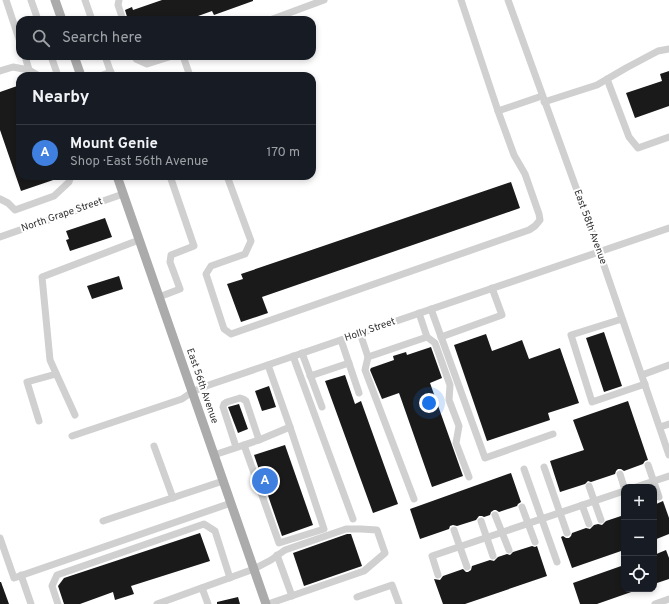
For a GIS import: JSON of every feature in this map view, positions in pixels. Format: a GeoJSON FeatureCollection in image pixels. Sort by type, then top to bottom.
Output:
{"type":"FeatureCollection","features":[{"type":"Feature","properties":{"kind":"main road"},"geometry":{"type":"LineString","coordinates":[[55,0],[61,16]]}},
{"type":"Feature","properties":{"kind":"main road"},"geometry":{"type":"LineString","coordinates":[[75,60],[80,72]]}},
{"type":"Feature","properties":{"kind":"main road","name":"East 56th Avenue"},"geometry":{"type":"LineString","coordinates":[[118,180],[267,604]]}},
{"type":"Feature","properties":{"kind":"street"},"geometry":{"type":"LineString","coordinates":[[6,0],[16,30]]}},
{"type":"Feature","properties":{"kind":"street"},"geometry":{"type":"LineString","coordinates":[[31,0],[37,16]]}},
{"type":"Feature","properties":{"kind":"street"},"geometry":{"type":"LineString","coordinates":[[85,0],[91,16]]}},
{"type":"Feature","properties":{"kind":"street"},"geometry":{"type":"LineString","coordinates":[[119,0],[118,4],[122,16]]}},
{"type":"Feature","properties":{"kind":"street"},"geometry":{"type":"LineString","coordinates":[[280,16],[322,0]]}},
{"type":"Feature","properties":{"kind":"street"},"geometry":{"type":"LineString","coordinates":[[228,180],[251,241],[245,254],[211,266],[206,274],[224,329],[231,334],[530,230],[536,226],[540,220],[539,214],[525,174],[514,155],[461,0]]}},
{"type":"Feature","properties":{"kind":"street","name":"East 58th Avenue"},"geometry":{"type":"LineString","coordinates":[[508,0],[599,251],[669,455]]}},
{"type":"Feature","properties":{"kind":"street"},"geometry":{"type":"LineString","coordinates":[[498,111],[597,85],[658,51],[669,49]]}},
{"type":"Feature","properties":{"kind":"street"},"geometry":{"type":"LineString","coordinates":[[26,60],[29,70]]}},
{"type":"Feature","properties":{"kind":"street"},"geometry":{"type":"LineString","coordinates":[[52,60],[57,72]]}},
{"type":"Feature","properties":{"kind":"street"},"geometry":{"type":"LineString","coordinates":[[107,60],[111,72]]}},
{"type":"Feature","properties":{"kind":"street"},"geometry":{"type":"LineString","coordinates":[[138,60],[147,64],[160,60]]}},
{"type":"Feature","properties":{"kind":"street"},"geometry":{"type":"LineString","coordinates":[[184,60],[189,72]]}},
{"type":"Feature","properties":{"kind":"street"},"geometry":{"type":"LineString","coordinates":[[0,71],[13,67],[32,72]]}},
{"type":"Feature","properties":{"kind":"street"},"geometry":{"type":"LineString","coordinates":[[607,79],[628,137],[638,148],[669,137]]}},
{"type":"Feature","properties":{"kind":"street"},"geometry":{"type":"LineString","coordinates":[[0,199],[8,202],[15,210],[54,196],[70,180]]}},
{"type":"Feature","properties":{"kind":"street"},"geometry":{"type":"LineString","coordinates":[[159,297],[180,289],[170,262],[171,255],[194,246],[171,180]]}},
{"type":"Feature","properties":{"kind":"street","name":"North Grape Street"},"geometry":{"type":"LineString","coordinates":[[0,237],[123,194]]}},
{"type":"Feature","properties":{"kind":"street","name":"Holly Street"},"geometry":{"type":"LineString","coordinates":[[72,436],[182,399],[192,392],[206,386],[669,228]]}},
{"type":"Feature","properties":{"kind":"street"},"geometry":{"type":"LineString","coordinates":[[75,415],[50,360],[42,277],[139,240]]}},
{"type":"Feature","properties":{"kind":"street"},"geometry":{"type":"LineString","coordinates":[[442,337],[502,315],[492,288]]}},
{"type":"Feature","properties":{"kind":"street"},"geometry":{"type":"LineString","coordinates":[[431,309],[485,458],[553,434]]}},
{"type":"Feature","properties":{"kind":"street"},"geometry":{"type":"LineString","coordinates":[[420,313],[428,337],[435,343],[450,385],[449,400],[459,426],[456,443],[469,477]]}},
{"type":"Feature","properties":{"kind":"street"},"geometry":{"type":"LineString","coordinates":[[622,319],[572,335],[592,402],[645,384]]}},
{"type":"Feature","properties":{"kind":"street"},"geometry":{"type":"LineString","coordinates":[[360,334],[368,357],[365,370],[414,499]]}},
{"type":"Feature","properties":{"kind":"street"},"geometry":{"type":"LineString","coordinates":[[368,357],[428,337]]}},
{"type":"Feature","properties":{"kind":"street"},"geometry":{"type":"LineString","coordinates":[[341,340],[359,393]]}},
{"type":"Feature","properties":{"kind":"street"},"geometry":{"type":"LineString","coordinates":[[302,353],[322,407]]}},
{"type":"Feature","properties":{"kind":"street"},"geometry":{"type":"LineString","coordinates":[[293,356],[353,519]]}},
{"type":"Feature","properties":{"kind":"street"},"geometry":{"type":"LineString","coordinates":[[310,376],[349,363]]}},
{"type":"Feature","properties":{"kind":"street"},"geometry":{"type":"LineString","coordinates":[[244,445],[279,543],[324,529],[268,365]]}},
{"type":"Feature","properties":{"kind":"street"},"geometry":{"type":"LineString","coordinates":[[642,375],[669,365]]}},
{"type":"Feature","properties":{"kind":"street"},"geometry":{"type":"LineString","coordinates":[[39,421],[27,382],[56,374]]}},
{"type":"Feature","properties":{"kind":"street"},"geometry":{"type":"LineString","coordinates":[[236,447],[223,408],[224,404],[227,402],[240,398],[246,401],[259,440]]}},
{"type":"Feature","properties":{"kind":"street"},"geometry":{"type":"LineString","coordinates":[[660,428],[669,424]]}},
{"type":"Feature","properties":{"kind":"street"},"geometry":{"type":"LineString","coordinates":[[214,455],[290,428]]}},
{"type":"Feature","properties":{"kind":"street"},"geometry":{"type":"LineString","coordinates":[[154,446],[173,498]]}},
{"type":"Feature","properties":{"kind":"street"},"geometry":{"type":"LineString","coordinates":[[648,465],[659,497]]}},
{"type":"Feature","properties":{"kind":"street"},"geometry":{"type":"LineString","coordinates":[[544,467],[567,533]]}},
{"type":"Feature","properties":{"kind":"street"},"geometry":{"type":"LineString","coordinates":[[524,469],[557,562]]}},
{"type":"Feature","properties":{"kind":"street"},"geometry":{"type":"LineString","coordinates":[[620,474],[623,484]]}},
{"type":"Feature","properties":{"kind":"street"},"geometry":{"type":"LineString","coordinates":[[645,484],[669,476]]}},
{"type":"Feature","properties":{"kind":"street"},"geometry":{"type":"LineString","coordinates":[[103,522],[223,481]]}},
{"type":"Feature","properties":{"kind":"street"},"geometry":{"type":"LineString","coordinates":[[589,486],[601,520]]}},
{"type":"Feature","properties":{"kind":"street"},"geometry":{"type":"LineString","coordinates":[[438,575],[432,556],[621,492]]}},
{"type":"Feature","properties":{"kind":"street"},"geometry":{"type":"LineString","coordinates":[[0,538],[14,578],[231,503]]}},
{"type":"Feature","properties":{"kind":"street"},"geometry":{"type":"LineString","coordinates":[[582,505],[589,524]]}},
{"type":"Feature","properties":{"kind":"street"},"geometry":{"type":"LineString","coordinates":[[522,507],[535,542]]}},
{"type":"Feature","properties":{"kind":"street"},"geometry":{"type":"LineString","coordinates":[[496,515],[509,550]]}},
{"type":"Feature","properties":{"kind":"street"},"geometry":{"type":"LineString","coordinates":[[481,522],[493,556]]}},
{"type":"Feature","properties":{"kind":"street"},"geometry":{"type":"LineString","coordinates":[[58,604],[52,586],[57,575],[204,524],[215,531],[230,578]]}},
{"type":"Feature","properties":{"kind":"street"},"geometry":{"type":"LineString","coordinates":[[157,604],[254,569],[285,550],[346,529],[377,530],[385,553],[364,571],[267,604]]}},
{"type":"Feature","properties":{"kind":"street"},"geometry":{"type":"LineString","coordinates":[[454,530],[467,567]]}},
{"type":"Feature","properties":{"kind":"street"},"geometry":{"type":"LineString","coordinates":[[277,555],[292,596]]}},
{"type":"Feature","properties":{"kind":"street"},"geometry":{"type":"LineString","coordinates":[[21,575],[31,604]]}},
{"type":"Feature","properties":{"kind":"street"},"geometry":{"type":"LineString","coordinates":[[357,597],[392,585],[399,604]]}},
{"type":"Feature","properties":{"kind":"street"},"geometry":{"type":"LineString","coordinates":[[202,588],[208,604]]}},
{"type":"Feature","properties":{"kind":"street"},"geometry":{"type":"LineString","coordinates":[[655,604],[669,599]]}},
{"type":"Feature","properties":{"kind":"building"},"geometry":{"type":"Polygon","coordinates":[[[162,0],[253,0],[214,15],[212,11],[198,16],[127,16],[125,10],[132,7],[133,10],[162,0]]]}},
{"type":"Feature","properties":{"kind":"building"},"geometry":{"type":"Polygon","coordinates":[[[669,71],[669,106],[635,118],[626,93],[662,81],[660,74],[669,71]]]}},
{"type":"Feature","properties":{"kind":"building"},"geometry":{"type":"Polygon","coordinates":[[[16,86],[16,176],[0,130],[0,92],[16,86]]]}},
{"type":"Feature","properties":{"kind":"building"},"geometry":{"type":"Polygon","coordinates":[[[17,180],[53,180],[21,191],[17,180]]]}},
{"type":"Feature","properties":{"kind":"building"},"geometry":{"type":"Polygon","coordinates":[[[511,182],[520,208],[262,297],[268,313],[241,322],[227,284],[243,279],[241,274],[511,182]]]}},
{"type":"Feature","properties":{"kind":"building"},"geometry":{"type":"Polygon","coordinates":[[[105,218],[112,237],[70,251],[66,240],[69,239],[66,231],[105,218]]]}},
{"type":"Feature","properties":{"kind":"building"},"geometry":{"type":"Polygon","coordinates":[[[119,276],[123,289],[92,299],[87,286],[119,276]]]}},
{"type":"Feature","properties":{"kind":"building"},"geometry":{"type":"Polygon","coordinates":[[[604,332],[622,386],[604,392],[586,338],[604,332]]]}},
{"type":"Feature","properties":{"kind":"building"},"geometry":{"type":"Polygon","coordinates":[[[486,334],[492,351],[522,340],[529,359],[560,348],[579,403],[548,413],[550,420],[487,441],[454,345],[486,334]]]}},
{"type":"Feature","properties":{"kind":"building"},"geometry":{"type":"Polygon","coordinates":[[[431,347],[442,378],[430,383],[463,476],[432,487],[399,393],[382,399],[370,370],[371,368],[394,360],[393,356],[406,352],[407,355],[431,347]]]}},
{"type":"Feature","properties":{"kind":"building"},"geometry":{"type":"Polygon","coordinates":[[[345,375],[355,404],[361,401],[398,504],[373,513],[325,381],[345,375]]]}},
{"type":"Feature","properties":{"kind":"building"},"geometry":{"type":"Polygon","coordinates":[[[269,386],[276,407],[262,411],[255,391],[269,386]]]}},
{"type":"Feature","properties":{"kind":"building"},"geometry":{"type":"Polygon","coordinates":[[[628,401],[648,460],[643,464],[624,471],[618,469],[615,474],[591,482],[588,481],[585,484],[560,492],[550,461],[584,450],[573,420],[628,401]]]}},
{"type":"Feature","properties":{"kind":"building"},"geometry":{"type":"Polygon","coordinates":[[[239,404],[248,429],[238,433],[228,407],[239,404]]]}},
{"type":"Feature","properties":{"kind":"building"},"geometry":{"type":"Polygon","coordinates":[[[285,445],[313,525],[282,536],[254,455],[285,445]]]}},
{"type":"Feature","properties":{"kind":"building"},"geometry":{"type":"Polygon","coordinates":[[[511,473],[521,502],[517,506],[499,512],[494,510],[490,515],[484,517],[479,516],[476,520],[457,526],[450,526],[449,529],[420,539],[410,509],[511,473]]]}},
{"type":"Feature","properties":{"kind":"building"},"geometry":{"type":"Polygon","coordinates":[[[663,501],[669,518],[669,534],[657,539],[657,520],[657,504],[663,501]]]}},
{"type":"Feature","properties":{"kind":"building"},"geometry":{"type":"Polygon","coordinates":[[[621,516],[621,551],[572,568],[561,537],[563,536],[569,538],[572,533],[586,528],[590,529],[594,525],[602,525],[606,521],[621,516]]]}},
{"type":"Feature","properties":{"kind":"building"},"geometry":{"type":"Polygon","coordinates":[[[200,533],[210,561],[131,586],[134,594],[115,600],[113,592],[80,604],[64,604],[58,586],[64,578],[200,533]]]}},
{"type":"Feature","properties":{"kind":"building"},"geometry":{"type":"Polygon","coordinates":[[[347,534],[351,534],[362,566],[304,586],[293,553],[347,534]]]}},
{"type":"Feature","properties":{"kind":"building"},"geometry":{"type":"Polygon","coordinates":[[[532,546],[537,546],[547,576],[465,604],[443,604],[434,579],[440,580],[443,576],[463,569],[468,572],[471,570],[472,566],[490,560],[494,561],[498,557],[507,554],[510,555],[513,552],[532,546]]]}},
{"type":"Feature","properties":{"kind":"building"},"geometry":{"type":"Polygon","coordinates":[[[666,550],[669,558],[669,579],[657,583],[657,556],[657,554],[666,550]]]}},
{"type":"Feature","properties":{"kind":"building"},"geometry":{"type":"Polygon","coordinates":[[[621,566],[621,592],[631,592],[597,604],[580,604],[573,583],[621,566]]]}},
{"type":"Feature","properties":{"kind":"building"},"geometry":{"type":"Polygon","coordinates":[[[1,582],[9,604],[0,604],[1,582]]]}},
{"type":"Feature","properties":{"kind":"building"},"geometry":{"type":"Polygon","coordinates":[[[238,597],[240,604],[217,604],[217,602],[238,597]]]}},
{"type":"Feature","properties":{"kind":"place","name":"Mount Genie"},"geometry":{"type":"Point","coordinates":[265,481]}}]}
